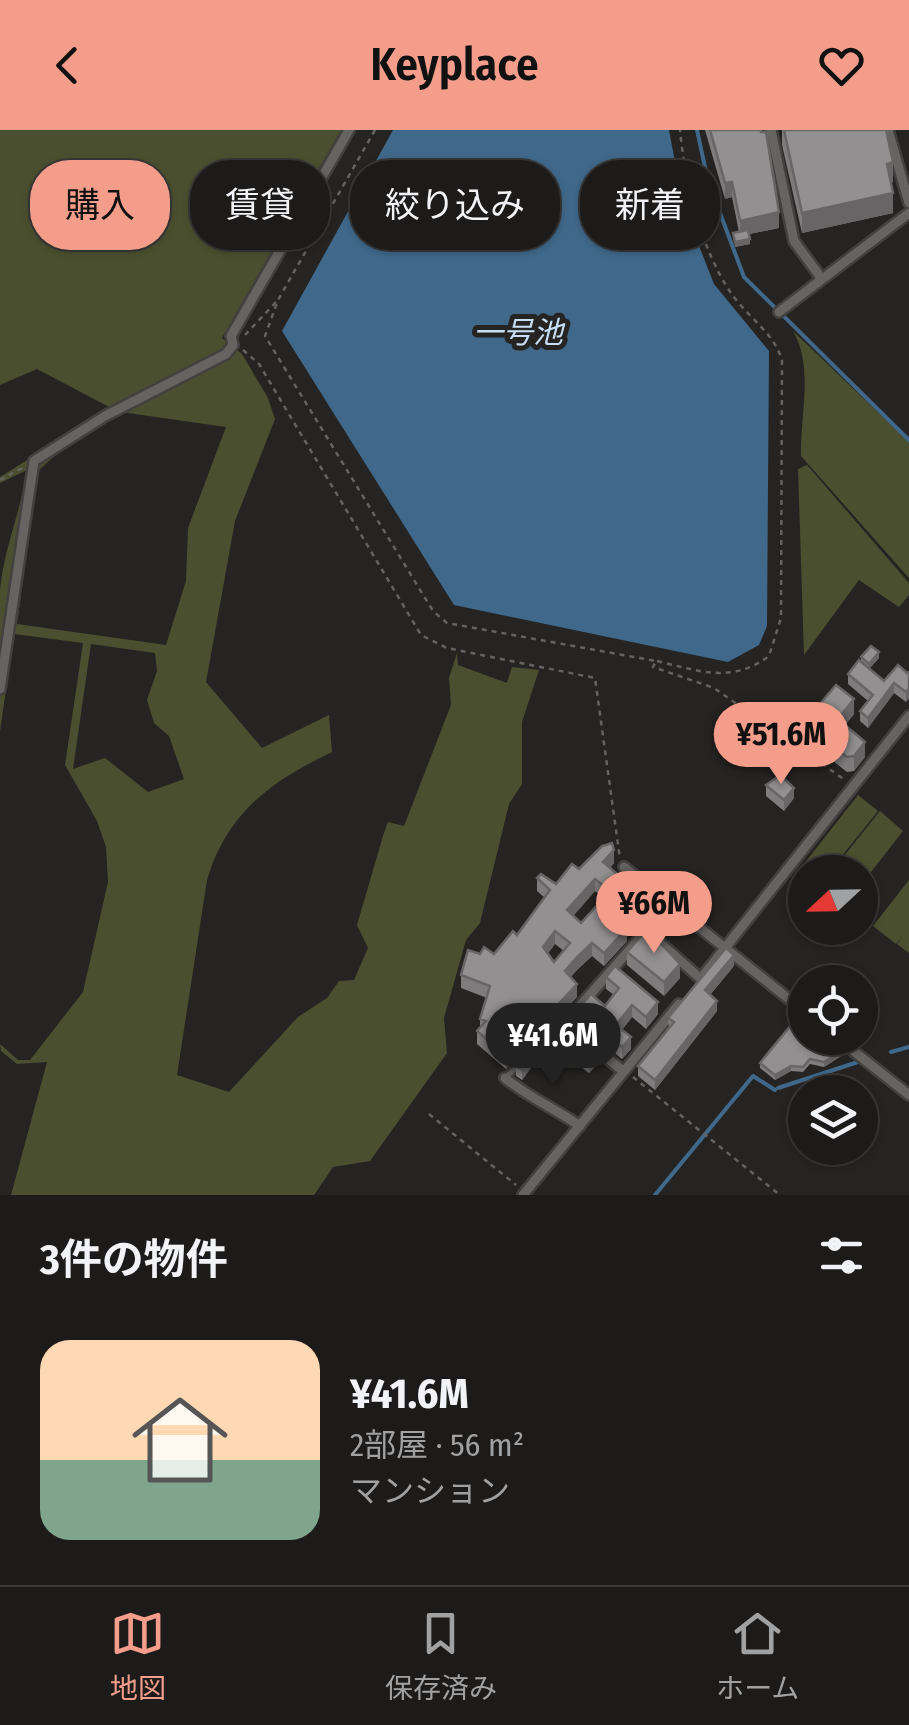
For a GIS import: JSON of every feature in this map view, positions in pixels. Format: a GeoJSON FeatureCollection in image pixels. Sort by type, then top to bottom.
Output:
{"type":"FeatureCollection","features":[{"type":"Feature","properties":{"kind":"street"},"geometry":{"type":"LineString","coordinates":[[0,690],[34,462],[105,416],[226,354],[232,345],[231,336],[349,130]]}},
{"type":"Feature","properties":{"kind":"street"},"geometry":{"type":"LineString","coordinates":[[789,130],[771,132],[794,241],[818,275]]}},
{"type":"Feature","properties":{"kind":"street"},"geometry":{"type":"LineString","coordinates":[[888,130],[909,203]]}},
{"type":"Feature","properties":{"kind":"street"},"geometry":{"type":"LineString","coordinates":[[779,312],[909,213]]}},
{"type":"Feature","properties":{"kind":"street"},"geometry":{"type":"LineString","coordinates":[[524,1193],[701,979],[909,716]]}},
{"type":"Feature","properties":{"kind":"street"},"geometry":{"type":"LineString","coordinates":[[624,867],[788,999]]}},
{"type":"Feature","properties":{"kind":"street"},"geometry":{"type":"LineString","coordinates":[[623,1070],[566,1023],[670,904]]}},
{"type":"Feature","properties":{"kind":"street"},"geometry":{"type":"LineString","coordinates":[[646,932],[701,979]]}},
{"type":"Feature","properties":{"kind":"street"},"geometry":{"type":"LineString","coordinates":[[858,1055],[909,1095]]}},
{"type":"Feature","properties":{"kind":"street"},"geometry":{"type":"LineString","coordinates":[[506,1078],[536,1104],[552,1108],[580,1126]]}},
{"type":"Feature","properties":{"kind":"lane"},"geometry":{"type":"LineString","coordinates":[[506,1078],[559,1022],[566,1023]]}},
{"type":"Feature","properties":{"kind":"path"},"geometry":{"type":"LineString","coordinates":[[375,130],[278,300],[264,336],[433,611],[447,623],[719,676],[742,672],[770,656],[780,618],[782,360],[775,342],[733,296],[712,256],[687,176],[680,130]]}},
{"type":"Feature","properties":{"kind":"path"},"geometry":{"type":"LineString","coordinates":[[278,300],[232,345],[259,364],[422,635],[446,648],[595,678],[616,850],[624,867]]}},
{"type":"Feature","properties":{"kind":"path"},"geometry":{"type":"LineString","coordinates":[[0,480],[34,462]]}},
{"type":"Feature","properties":{"kind":"path"},"geometry":{"type":"LineString","coordinates":[[656,661],[653,667],[714,688],[854,786]]}},
{"type":"Feature","properties":{"kind":"path"},"geometry":{"type":"LineString","coordinates":[[623,1070],[780,1195]]}},
{"type":"Feature","properties":{"kind":"path"},"geometry":{"type":"LineString","coordinates":[[429,1114],[524,1193]]}},
{"type":"Feature","properties":{"kind":"green space"},"geometry":{"type":"Polygon","coordinates":[[[0,130],[341,130],[324,160],[190,160],[190,250],[272,250],[222,338],[242,354],[268,398],[275,419],[235,521],[206,682],[262,748],[329,715],[332,752],[290,775],[254,802],[226,836],[216,856],[207,880],[177,1075],[229,1092],[298,1017],[327,998],[339,981],[354,980],[368,948],[357,925],[383,836],[388,822],[404,826],[451,705],[449,678],[457,653],[458,665],[507,683],[512,667],[539,670],[522,722],[522,784],[509,804],[480,923],[466,940],[444,1018],[447,1053],[370,1161],[333,1167],[314,1195],[11,1195],[47,1062],[17,1064],[1,1051],[0,1044],[18,1060],[30,1060],[83,992],[108,882],[106,847],[97,821],[65,765],[83,643],[14,634],[0,731],[0,590],[27,470],[0,483],[0,477],[111,408],[37,369],[0,385],[0,130]],[[121,412],[75,437],[38,471],[17,624],[166,645],[186,581],[188,528],[226,427],[121,412]],[[91,644],[73,769],[105,758],[148,792],[184,779],[169,736],[154,723],[147,700],[157,671],[155,653],[91,644]]]}},
{"type":"Feature","properties":{"kind":"green space"},"geometry":{"type":"Polygon","coordinates":[[[793,331],[909,442],[909,578],[801,456],[803,360],[793,331]]]}},
{"type":"Feature","properties":{"kind":"green space"},"geometry":{"type":"Polygon","coordinates":[[[807,465],[909,583],[909,595],[899,607],[859,580],[804,655],[798,469],[807,465]]]}},
{"type":"Feature","properties":{"kind":"green space"},"geometry":{"type":"Polygon","coordinates":[[[858,795],[878,811],[843,855],[811,855],[858,795]]]}},
{"type":"Feature","properties":{"kind":"green space"},"geometry":{"type":"Polygon","coordinates":[[[880,811],[903,831],[878,863],[878,855],[845,855],[880,811]]]}},
{"type":"Feature","properties":{"kind":"green space"},"geometry":{"type":"Polygon","coordinates":[[[909,880],[909,953],[897,944],[903,936],[896,944],[878,930],[878,920],[909,880]]]}},
{"type":"Feature","properties":{"kind":"water","name":"一号池"},"geometry":{"type":"Polygon","coordinates":[[[393,130],[669,130],[675,160],[580,160],[580,250],[701,250],[714,284],[769,351],[767,626],[759,645],[728,662],[454,605],[282,331],[350,208],[350,250],[560,250],[560,160],[376,160],[393,130]]]}},
{"type":"Feature","properties":{"kind":"building"},"geometry":{"type":"Polygon","coordinates":[[[710,130],[766,132],[779,212],[740,221],[732,182],[725,183],[710,130]]]}},
{"type":"Feature","properties":{"kind":"building"},"geometry":{"type":"Polygon","coordinates":[[[784,130],[886,130],[893,162],[887,164],[893,193],[802,213],[784,130]]]}},
{"type":"Feature","properties":{"kind":"building"},"geometry":{"type":"Polygon","coordinates":[[[748,230],[750,239],[735,242],[733,233],[748,230]]]}},
{"type":"Feature","properties":{"kind":"building"},"geometry":{"type":"Polygon","coordinates":[[[871,646],[879,652],[869,664],[861,657],[871,646]]]}},
{"type":"Feature","properties":{"kind":"building"},"geometry":{"type":"Polygon","coordinates":[[[859,660],[884,681],[898,665],[909,672],[909,689],[906,692],[894,683],[868,718],[860,711],[873,695],[848,674],[859,660]]]}},
{"type":"Feature","properties":{"kind":"building"},"geometry":{"type":"Polygon","coordinates":[[[836,685],[854,699],[838,719],[865,742],[854,756],[847,757],[804,723],[836,685]]]}},
{"type":"Feature","properties":{"kind":"building"},"geometry":{"type":"Polygon","coordinates":[[[780,775],[794,788],[784,800],[766,785],[780,775]]]}},
{"type":"Feature","properties":{"kind":"building"},"geometry":{"type":"Polygon","coordinates":[[[612,843],[614,850],[603,862],[636,890],[640,885],[654,897],[639,914],[629,906],[618,920],[627,928],[604,953],[592,943],[577,957],[565,971],[577,984],[541,1023],[523,1012],[509,1034],[517,1045],[506,1056],[477,1031],[486,1021],[480,1019],[490,986],[461,975],[468,950],[480,954],[484,947],[494,954],[513,931],[517,935],[550,890],[537,878],[541,874],[556,884],[572,864],[579,869],[602,846],[612,843]],[[595,879],[567,910],[581,923],[610,891],[595,879]],[[555,931],[543,947],[554,962],[570,943],[555,931]]]}},
{"type":"Feature","properties":{"kind":"building"},"geometry":{"type":"Polygon","coordinates":[[[647,929],[680,964],[664,982],[627,952],[647,929]]]}},
{"type":"Feature","properties":{"kind":"building"},"geometry":{"type":"Polygon","coordinates":[[[726,948],[734,955],[705,990],[717,1001],[655,1080],[638,1066],[674,1022],[668,1018],[726,948]]]}},
{"type":"Feature","properties":{"kind":"building"},"geometry":{"type":"Polygon","coordinates":[[[615,966],[658,1002],[646,1017],[632,1005],[616,1025],[631,1037],[622,1047],[577,1010],[591,994],[605,1006],[619,988],[606,977],[615,966]]]}},
{"type":"Feature","properties":{"kind":"building"},"geometry":{"type":"Polygon","coordinates":[[[563,1022],[599,1052],[589,1063],[551,1033],[563,1022]]]}},
{"type":"Feature","properties":{"kind":"building"},"geometry":{"type":"Polygon","coordinates":[[[788,1029],[788,1055],[835,1055],[824,1062],[810,1059],[803,1067],[791,1066],[775,1075],[760,1063],[788,1029]]]}},
{"type":"Feature","properties":{"kind":"building"},"geometry":{"type":"Polygon","coordinates":[[[544,1040],[522,1070],[516,1066],[544,1040]]]}},
{"type":"Feature","properties":{"kind":"waterway"},"geometry":{"type":"LineString","coordinates":[[697,130],[708,181],[744,277],[909,440]]}},
{"type":"Feature","properties":{"kind":"waterway"},"geometry":{"type":"LineString","coordinates":[[891,1052],[909,1047]]}},
{"type":"Feature","properties":{"kind":"waterway"},"geometry":{"type":"LineString","coordinates":[[778,1088],[861,1061]]}},
{"type":"Feature","properties":{"kind":"waterway"},"geometry":{"type":"LineString","coordinates":[[655,1195],[753,1076],[775,1090]]}}]}
